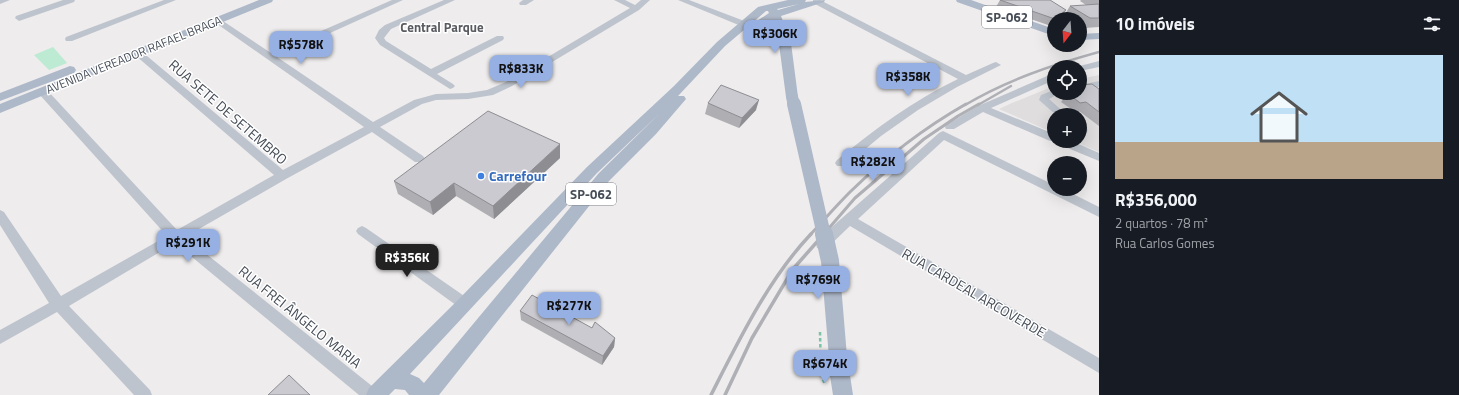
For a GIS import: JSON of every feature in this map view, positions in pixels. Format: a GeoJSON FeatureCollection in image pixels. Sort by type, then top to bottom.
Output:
{"type":"FeatureCollection","features":[{"type":"Feature","properties":{"kind":"main road","name":"AVENIDA VEREADOR RAFAEL BRAGA"},"geometry":{"type":"LineString","coordinates":[[0,100],[248,0]]}},
{"type":"Feature","properties":{"kind":"main road","name":"AVENIDA VEREADOR RAFAEL BRAGA"},"geometry":{"type":"LineString","coordinates":[[0,109],[268,0]]}},
{"type":"Feature","properties":{"kind":"main road","name":"SP-062"},"geometry":{"type":"LineString","coordinates":[[376,395],[592,170],[678,88],[721,44],[763,21],[772,7],[801,0]]}},
{"type":"Feature","properties":{"kind":"main road","name":"SP-062"},"geometry":{"type":"LineString","coordinates":[[960,0],[1047,31]]}},
{"type":"Feature","properties":{"kind":"main road","name":"SP-062"},"geometry":{"type":"LineString","coordinates":[[772,7],[818,1]]}},
{"type":"Feature","properties":{"kind":"main road"},"geometry":{"type":"LineString","coordinates":[[772,7],[785,43],[792,97],[830,261],[839,369],[843,395]]}},
{"type":"Feature","properties":{"kind":"main road","name":"SP-062"},"geometry":{"type":"LineString","coordinates":[[427,395],[604,177],[651,131],[748,28]]}},
{"type":"Feature","properties":{"kind":"main road"},"geometry":{"type":"LineString","coordinates":[[748,28],[773,35],[785,43]]}},
{"type":"Feature","properties":{"kind":"main road"},"geometry":{"type":"LineString","coordinates":[[1087,37],[1099,36]]}},
{"type":"Feature","properties":{"kind":"main road"},"geometry":{"type":"LineString","coordinates":[[527,239],[536,243],[539,247],[538,258]]}},
{"type":"Feature","properties":{"kind":"main road"},"geometry":{"type":"LineString","coordinates":[[391,380],[406,381],[414,384],[418,389],[419,395]]}},
{"type":"Feature","properties":{"kind":"street"},"geometry":{"type":"LineString","coordinates":[[0,2],[6,0]]}},
{"type":"Feature","properties":{"kind":"street"},"geometry":{"type":"LineString","coordinates":[[19,18],[71,0]]}},
{"type":"Feature","properties":{"kind":"street"},"geometry":{"type":"LineString","coordinates":[[69,39],[172,0]]}},
{"type":"Feature","properties":{"kind":"street"},"geometry":{"type":"LineString","coordinates":[[270,57],[399,0]]}},
{"type":"Feature","properties":{"kind":"street"},"geometry":{"type":"LineString","coordinates":[[450,86],[383,43],[379,38],[382,32],[388,27],[451,0]]}},
{"type":"Feature","properties":{"kind":"street"},"geometry":{"type":"LineString","coordinates":[[618,0],[636,8]]}},
{"type":"Feature","properties":{"kind":"street"},"geometry":{"type":"LineString","coordinates":[[0,338],[282,176],[418,102],[436,97],[468,96],[489,93],[509,84],[636,8],[646,0]]}},
{"type":"Feature","properties":{"kind":"street"},"geometry":{"type":"LineString","coordinates":[[682,0],[748,28]]}},
{"type":"Feature","properties":{"kind":"street"},"geometry":{"type":"LineString","coordinates":[[818,1],[964,78]]}},
{"type":"Feature","properties":{"kind":"street"},"geometry":{"type":"LineString","coordinates":[[218,20],[419,159]]}},
{"type":"Feature","properties":{"kind":"street"},"geometry":{"type":"LineString","coordinates":[[430,73],[500,38]]}},
{"type":"Feature","properties":{"kind":"street","name":"RUA SETE DE SETEMBRO"},"geometry":{"type":"LineString","coordinates":[[138,53],[282,176]]}},
{"type":"Feature","properties":{"kind":"street"},"geometry":{"type":"LineString","coordinates":[[1087,67],[1099,64]]}},
{"type":"Feature","properties":{"kind":"street"},"geometry":{"type":"LineString","coordinates":[[841,163],[872,136],[912,108],[964,78],[996,65]]}},
{"type":"Feature","properties":{"kind":"street"},"geometry":{"type":"LineString","coordinates":[[819,246],[946,131],[982,108],[1047,79]]}},
{"type":"Feature","properties":{"kind":"street"},"geometry":{"type":"LineString","coordinates":[[1087,87],[1099,84]]}},
{"type":"Feature","properties":{"kind":"street","name":"RUA FREI ÂNGELO MARIA"},"geometry":{"type":"LineString","coordinates":[[43,92],[176,237],[371,395]]}},
{"type":"Feature","properties":{"kind":"street"},"geometry":{"type":"LineString","coordinates":[[1047,96],[1044,100],[1054,108]]}},
{"type":"Feature","properties":{"kind":"street"},"geometry":{"type":"LineString","coordinates":[[982,108],[1047,135]]}},
{"type":"Feature","properties":{"kind":"street"},"geometry":{"type":"LineString","coordinates":[[946,131],[1099,212]]}},
{"type":"Feature","properties":{"kind":"street"},"geometry":{"type":"LineString","coordinates":[[1078,148],[1099,157]]}},
{"type":"Feature","properties":{"kind":"street"},"geometry":{"type":"LineString","coordinates":[[0,215],[58,304],[144,395]]}},
{"type":"Feature","properties":{"kind":"street","name":"RUA CARDEAL ARCOVERDE"},"geometry":{"type":"LineString","coordinates":[[849,219],[1099,366]]}},
{"type":"Feature","properties":{"kind":"street"},"geometry":{"type":"LineString","coordinates":[[362,231],[465,304]]}},
{"type":"Feature","properties":{"kind":"shaded area"},"geometry":{"type":"Polygon","coordinates":[[[1099,75],[1099,152],[1087,147],[1087,108],[1047,108],[1047,130],[999,109],[1047,89],[1047,100],[1087,100],[1087,78],[1099,75]]]}},
{"type":"Feature","properties":{"kind":"green space"},"geometry":{"type":"Polygon","coordinates":[[[53,47],[67,63],[49,70],[34,55],[53,47]]]}},
{"type":"Feature","properties":{"kind":"building"},"geometry":{"type":"Polygon","coordinates":[[[1000,0],[1050,0],[1066,10],[1064,12],[1047,12],[1047,16],[1000,0]]]}},
{"type":"Feature","properties":{"kind":"building"},"geometry":{"type":"Polygon","coordinates":[[[1099,4],[1099,18],[1090,18],[1087,16],[1087,12],[1080,12],[1070,6],[1099,4]]]}},
{"type":"Feature","properties":{"kind":"building"},"geometry":{"type":"Polygon","coordinates":[[[1087,84],[1092,84],[1099,89],[1099,112],[1086,102],[1080,103],[1076,100],[1087,100],[1087,84]]]}},
{"type":"Feature","properties":{"kind":"building"},"geometry":{"type":"Polygon","coordinates":[[[721,85],[759,100],[742,118],[708,103],[721,85]]]}},
{"type":"Feature","properties":{"kind":"building","name":"Carrefour"},"geometry":{"type":"Polygon","coordinates":[[[488,111],[560,144],[493,206],[454,183],[430,202],[394,181],[488,111]]]}},
{"type":"Feature","properties":{"kind":"building"},"geometry":{"type":"Polygon","coordinates":[[[532,295],[592,328],[595,322],[615,338],[603,356],[520,311],[532,295]]]}},
{"type":"Feature","properties":{"kind":"building"},"geometry":{"type":"Polygon","coordinates":[[[289,375],[310,395],[268,395],[289,375]]]}},
{"type":"Feature","properties":{"kind":"railway"},"geometry":{"type":"LineString","coordinates":[[965,105],[997,88],[1030,74],[1099,52]]}},
{"type":"Feature","properties":{"kind":"railway"},"geometry":{"type":"LineString","coordinates":[[978,105],[1011,86]]}},
{"type":"Feature","properties":{"kind":"railway"},"geometry":{"type":"LineString","coordinates":[[810,235],[850,192],[877,167],[920,133],[966,104]]}},
{"type":"Feature","properties":{"kind":"railway"},"geometry":{"type":"LineString","coordinates":[[823,235],[855,198],[924,139],[979,104]]}},
{"type":"Feature","properties":{"kind":"railway"},"geometry":{"type":"LineString","coordinates":[[711,395],[744,331],[768,290],[796,251],[811,234]]}},
{"type":"Feature","properties":{"kind":"railway"},"geometry":{"type":"LineString","coordinates":[[725,395],[752,338],[793,269],[824,234]]}},
{"type":"Feature","properties":{"kind":"place","name":"Carrefour"},"geometry":{"type":"Point","coordinates":[481,176]}},
{"type":"Feature","properties":{"kind":"district","name":"Central Parque"},"geometry":{"type":"Point","coordinates":[442,27]}}]}
